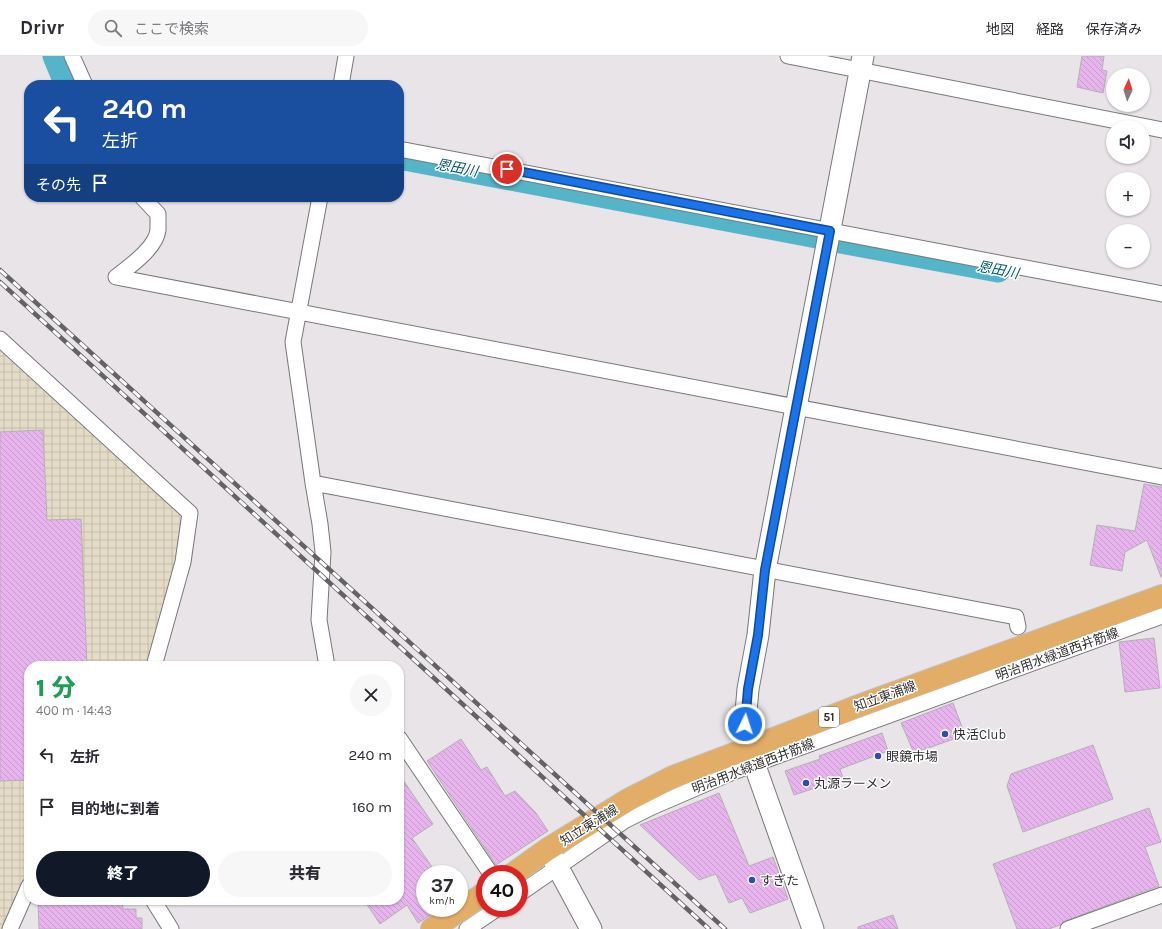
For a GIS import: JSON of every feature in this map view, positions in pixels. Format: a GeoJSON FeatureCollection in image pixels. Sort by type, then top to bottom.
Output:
{"type":"FeatureCollection","features":[{"type":"Feature","properties":{"kind":"main road","name":"知立東浦線"},"geometry":{"type":"LineString","coordinates":[[528,868],[553,858],[628,800],[673,777],[752,756],[864,704],[1162,596]]}},
{"type":"Feature","properties":{"kind":"main road"},"geometry":{"type":"LineString","coordinates":[[432,929],[476,899]]}},
{"type":"Feature","properties":{"kind":"street"},"geometry":{"type":"LineString","coordinates":[[72,56],[83,80]]}},
{"type":"Feature","properties":{"kind":"street"},"geometry":{"type":"LineString","coordinates":[[342,80],[346,56]]}},
{"type":"Feature","properties":{"kind":"street"},"geometry":{"type":"LineString","coordinates":[[788,56],[862,63],[1162,130]]}},
{"type":"Feature","properties":{"kind":"street"},"geometry":{"type":"LineString","coordinates":[[813,929],[752,756],[745,724],[748,689],[758,635],[765,570],[862,63]]}},
{"type":"Feature","properties":{"kind":"street"},"geometry":{"type":"LineString","coordinates":[[404,150],[1162,294]]}},
{"type":"Feature","properties":{"kind":"street"},"geometry":{"type":"LineString","coordinates":[[147,202],[158,214],[158,231],[151,244],[138,258],[116,277],[1162,477]]}},
{"type":"Feature","properties":{"kind":"street"},"geometry":{"type":"LineString","coordinates":[[319,202],[293,342],[323,552],[319,620],[326,661]]}},
{"type":"Feature","properties":{"kind":"street"},"geometry":{"type":"LineString","coordinates":[[0,339],[190,513],[183,562],[155,661]]}},
{"type":"Feature","properties":{"kind":"street"},"geometry":{"type":"LineString","coordinates":[[313,483],[1016,617],[1018,627]]}},
{"type":"Feature","properties":{"kind":"street","name":"明治用水緑道西井筋線"},"geometry":{"type":"LineString","coordinates":[[752,756],[1162,616]]}},
{"type":"Feature","properties":{"kind":"street"},"geometry":{"type":"LineString","coordinates":[[404,745],[485,865]]}},
{"type":"Feature","properties":{"kind":"street"},"geometry":{"type":"LineString","coordinates":[[528,884],[553,858],[591,929]]}},
{"type":"Feature","properties":{"kind":"street"},"geometry":{"type":"LineString","coordinates":[[1068,929],[1162,895]]}},
{"type":"Feature","properties":{"kind":"street"},"geometry":{"type":"LineString","coordinates":[[10,929],[24,897]]}},
{"type":"Feature","properties":{"kind":"street"},"geometry":{"type":"LineString","coordinates":[[156,905],[171,929]]}},
{"type":"Feature","properties":{"kind":"street"},"geometry":{"type":"LineString","coordinates":[[467,929],[485,917]]}},
{"type":"Feature","properties":{"kind":"shaded area"},"geometry":{"type":"Polygon","coordinates":[[[0,348],[180,513],[182,537],[167,607],[149,661],[24,661],[24,885],[6,929],[0,929],[0,348]]]}},
{"type":"Feature","properties":{"kind":"building"},"geometry":{"type":"Polygon","coordinates":[[[1082,56],[1104,56],[1102,70],[1106,71],[1106,76],[1103,93],[1077,87],[1082,56]]]}},
{"type":"Feature","properties":{"kind":"building"},"geometry":{"type":"Polygon","coordinates":[[[43,430],[47,520],[81,519],[87,661],[24,661],[24,780],[0,781],[0,432],[43,430]]]}},
{"type":"Feature","properties":{"kind":"building"},"geometry":{"type":"Polygon","coordinates":[[[1144,484],[1162,487],[1162,577],[1147,540],[1125,552],[1122,571],[1090,565],[1097,525],[1135,531],[1144,484]]]}},
{"type":"Feature","properties":{"kind":"building"},"geometry":{"type":"Polygon","coordinates":[[[1154,638],[1160,688],[1125,692],[1119,642],[1154,638]]]}},
{"type":"Feature","properties":{"kind":"building"},"geometry":{"type":"Polygon","coordinates":[[[953,703],[965,735],[914,753],[901,723],[953,703]]]}},
{"type":"Feature","properties":{"kind":"building"},"geometry":{"type":"Polygon","coordinates":[[[882,733],[888,751],[840,769],[843,778],[823,783],[824,785],[794,795],[785,771],[820,759],[819,756],[882,733]]]}},
{"type":"Feature","properties":{"kind":"building"},"geometry":{"type":"Polygon","coordinates":[[[461,739],[481,770],[487,767],[505,796],[515,791],[536,813],[548,831],[496,865],[427,761],[461,739]]]}},
{"type":"Feature","properties":{"kind":"building"},"geometry":{"type":"Polygon","coordinates":[[[1093,745],[1113,799],[1023,832],[1007,786],[1011,774],[1093,745]]]}},
{"type":"Feature","properties":{"kind":"building"},"geometry":{"type":"Polygon","coordinates":[[[404,781],[433,824],[412,838],[431,865],[416,865],[416,917],[427,917],[418,923],[407,905],[380,924],[367,905],[404,905],[404,781]]]}},
{"type":"Feature","properties":{"kind":"building"},"geometry":{"type":"Polygon","coordinates":[[[719,793],[749,866],[773,857],[788,899],[750,913],[742,898],[729,903],[716,874],[699,880],[640,825],[719,793]]]}},
{"type":"Feature","properties":{"kind":"building"},"geometry":{"type":"Polygon","coordinates":[[[1149,808],[1161,842],[1145,847],[1159,886],[1065,921],[1060,925],[1049,929],[1017,929],[993,864],[1149,808]]]}},
{"type":"Feature","properties":{"kind":"building"},"geometry":{"type":"Polygon","coordinates":[[[38,905],[122,905],[123,909],[136,909],[136,918],[142,918],[142,929],[39,929],[38,905]]]}},
{"type":"Feature","properties":{"kind":"building"},"geometry":{"type":"Polygon","coordinates":[[[893,915],[898,929],[858,929],[858,927],[893,915]]]}},
{"type":"Feature","properties":{"kind":"waterway","name":"恩田川"},"geometry":{"type":"LineString","coordinates":[[55,56],[65,80]]}},
{"type":"Feature","properties":{"kind":"waterway","name":"恩田川"},"geometry":{"type":"LineString","coordinates":[[404,158],[822,237]]}},
{"type":"Feature","properties":{"kind":"waterway","name":"恩田川"},"geometry":{"type":"LineString","coordinates":[[835,240],[998,270]]}},
{"type":"Feature","properties":{"kind":"railway"},"geometry":{"type":"LineString","coordinates":[[0,270],[725,929]]}},
{"type":"Feature","properties":{"kind":"railway"},"geometry":{"type":"LineString","coordinates":[[0,282],[709,929]]}},
{"type":"Feature","properties":{"kind":"place","name":"快活Club"},"geometry":{"type":"Point","coordinates":[945,734]}},
{"type":"Feature","properties":{"kind":"place","name":"眼鏡市場"},"geometry":{"type":"Point","coordinates":[878,756]}},
{"type":"Feature","properties":{"kind":"place","name":"丸源ラーメン"},"geometry":{"type":"Point","coordinates":[806,783]}},
{"type":"Feature","properties":{"kind":"place","name":"すぎた"},"geometry":{"type":"Point","coordinates":[752,880]}},
{"type":"Feature","properties":{"kind":"route"},"geometry":{"type":"LineString","coordinates":[[507,169],[830,231],[765,570],[758,635],[748,689],[745,724]]}}]}
